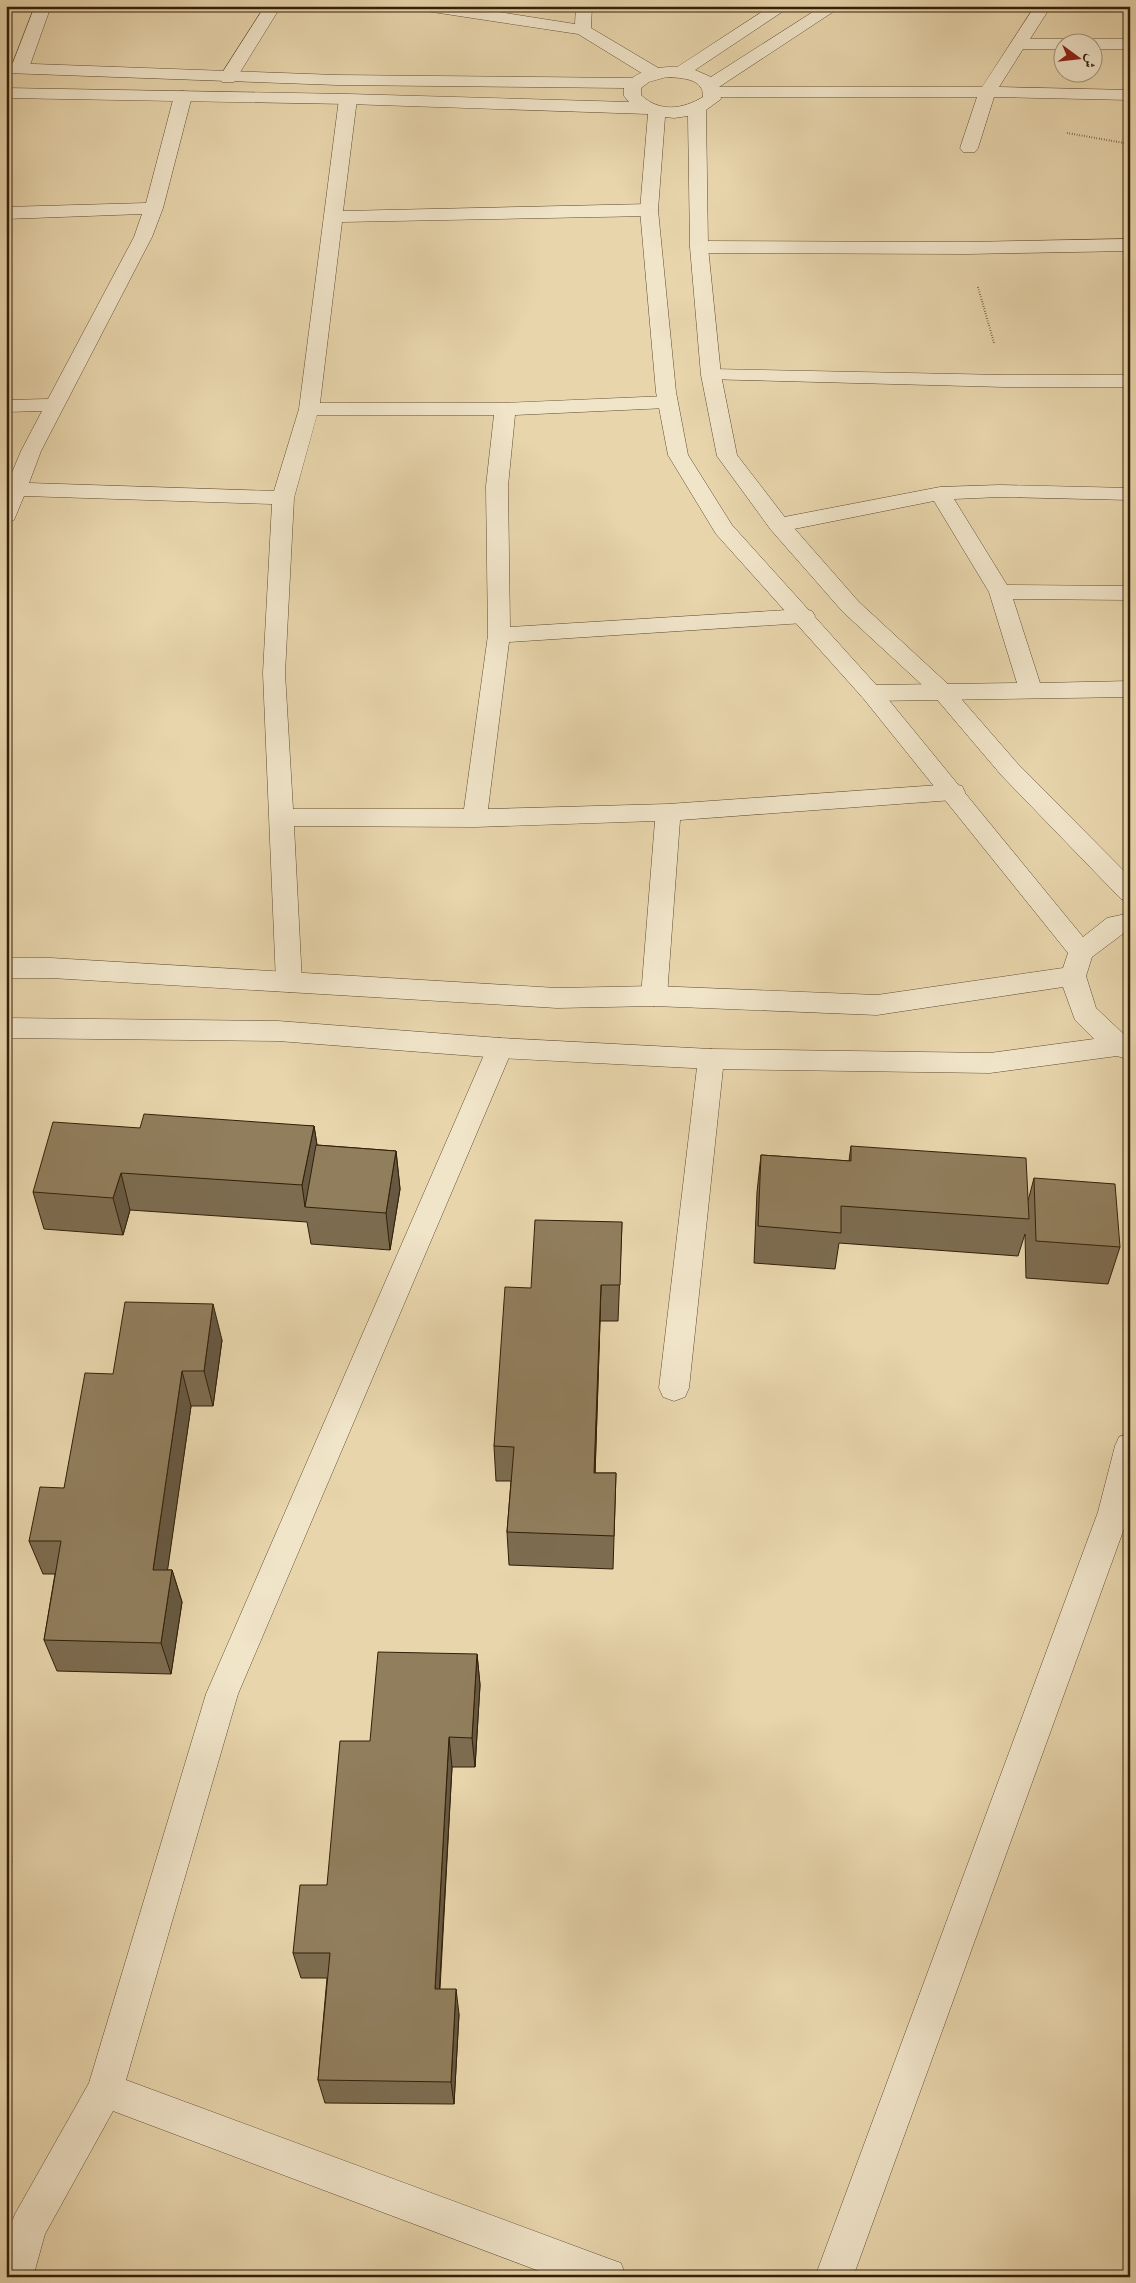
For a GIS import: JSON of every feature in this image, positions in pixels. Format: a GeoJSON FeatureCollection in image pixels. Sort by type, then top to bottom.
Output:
{"type":"FeatureCollection","features":[{"type":"Feature","properties":{"kind":"street"},"geometry":{"type":"LineString","coordinates":[[43,6],[13,68],[228,78],[635,82],[654,73],[681,72],[693,75],[712,89],[1130,95]]}},
{"type":"Feature","properties":{"kind":"street"},"geometry":{"type":"LineString","coordinates":[[228,78],[272,6]]}},
{"type":"Feature","properties":{"kind":"street"},"geometry":{"type":"LineString","coordinates":[[426,6],[583,30],[654,73]]}},
{"type":"Feature","properties":{"kind":"street"},"geometry":{"type":"LineString","coordinates":[[583,30],[584,6]]}},
{"type":"Feature","properties":{"kind":"street"},"geometry":{"type":"LineString","coordinates":[[681,72],[784,6]]}},
{"type":"Feature","properties":{"kind":"street"},"geometry":{"type":"LineString","coordinates":[[712,89],[834,6]]}},
{"type":"Feature","properties":{"kind":"street"},"geometry":{"type":"LineString","coordinates":[[970,148],[987,92],[1043,6]]}},
{"type":"Feature","properties":{"kind":"street"},"geometry":{"type":"LineString","coordinates":[[1019,44],[1054,44]]}},
{"type":"Feature","properties":{"kind":"street"},"geometry":{"type":"LineString","coordinates":[[1104,44],[1130,44]]}},
{"type":"Feature","properties":{"kind":"street"},"geometry":{"type":"LineString","coordinates":[[635,82],[631,89],[631,96],[636,102],[651,109]]}},
{"type":"Feature","properties":{"kind":"street"},"geometry":{"type":"LineString","coordinates":[[6,93],[348,99],[651,109],[671,113],[696,109],[712,99],[712,89]]}},
{"type":"Feature","properties":{"kind":"street"},"geometry":{"type":"LineString","coordinates":[[6,515],[31,451],[143,237],[154,208],[184,96]]}},
{"type":"Feature","properties":{"kind":"street"},"geometry":{"type":"LineString","coordinates":[[288,982],[274,673],[283,498],[309,409],[348,99]]}},
{"type":"Feature","properties":{"kind":"street"},"geometry":{"type":"LineString","coordinates":[[651,109],[649,210],[668,402],[678,455],[724,529],[872,693],[1081,952]]}},
{"type":"Feature","properties":{"kind":"street"},"geometry":{"type":"LineString","coordinates":[[696,109],[699,247],[711,375],[727,456],[779,525],[851,607],[942,691],[1010,770],[1130,893]]}},
{"type":"Feature","properties":{"kind":"street"},"geometry":{"type":"LineString","coordinates":[[6,213],[154,208]]}},
{"type":"Feature","properties":{"kind":"street"},"geometry":{"type":"LineString","coordinates":[[332,217],[649,210]]}},
{"type":"Feature","properties":{"kind":"street"},"geometry":{"type":"LineString","coordinates":[[699,247],[967,248],[1130,245]]}},
{"type":"Feature","properties":{"kind":"street"},"geometry":{"type":"LineString","coordinates":[[711,375],[1005,381],[1130,381]]}},
{"type":"Feature","properties":{"kind":"street"},"geometry":{"type":"LineString","coordinates":[[309,409],[505,409],[668,402]]}},
{"type":"Feature","properties":{"kind":"street"},"geometry":{"type":"LineString","coordinates":[[6,406],[56,405]]}},
{"type":"Feature","properties":{"kind":"street"},"geometry":{"type":"LineString","coordinates":[[476,818],[499,635],[496,486],[505,409]]}},
{"type":"Feature","properties":{"kind":"street"},"geometry":{"type":"LineString","coordinates":[[16,489],[283,498]]}},
{"type":"Feature","properties":{"kind":"street"},"geometry":{"type":"LineString","coordinates":[[779,525],[940,493],[1000,491],[1130,494]]}},
{"type":"Feature","properties":{"kind":"street"},"geometry":{"type":"LineString","coordinates":[[940,493],[1000,592],[1031,690]]}},
{"type":"Feature","properties":{"kind":"street"},"geometry":{"type":"LineString","coordinates":[[1000,592],[1130,593]]}},
{"type":"Feature","properties":{"kind":"street"},"geometry":{"type":"LineString","coordinates":[[499,635],[804,616]]}},
{"type":"Feature","properties":{"kind":"street"},"geometry":{"type":"LineString","coordinates":[[872,693],[1130,689]]}},
{"type":"Feature","properties":{"kind":"street"},"geometry":{"type":"LineString","coordinates":[[282,817],[476,818],[668,812],[953,792]]}},
{"type":"Feature","properties":{"kind":"street"},"geometry":{"type":"LineString","coordinates":[[654,996],[668,812]]}},
{"type":"Feature","properties":{"kind":"street"},"geometry":{"type":"LineString","coordinates":[[1124,1048],[1084,1013],[1073,976],[1081,952],[1116,924],[1130,922]]}},
{"type":"Feature","properties":{"kind":"street"},"geometry":{"type":"LineString","coordinates":[[6,968],[51,968],[557,998],[654,996],[877,1005],[1073,976]]}},
{"type":"Feature","properties":{"kind":"street"},"geometry":{"type":"LineString","coordinates":[[6,1028],[278,1031],[500,1048],[711,1059],[990,1063],[1124,1048]]}},
{"type":"Feature","properties":{"kind":"street"},"geometry":{"type":"LineString","coordinates":[[14,2277],[28,2227],[105,2090],[222,1694],[500,1048]]}},
{"type":"Feature","properties":{"kind":"street"},"geometry":{"type":"LineString","coordinates":[[674,1388],[711,1059]]}},
{"type":"Feature","properties":{"kind":"street"},"geometry":{"type":"LineString","coordinates":[[834,2277],[1122,1515],[1130,1446]]}},
{"type":"Feature","properties":{"kind":"street"},"geometry":{"type":"LineString","coordinates":[[105,2090],[607,2277]]}},
{"type":"Feature","properties":{"kind":"path"},"geometry":{"type":"LineString","coordinates":[[967,248],[1005,381]]}},
{"type":"Feature","properties":{"kind":"building"},"geometry":{"type":"Polygon","coordinates":[[[144,1114],[314,1126],[302,1185],[121,1173],[113,1198],[33,1192],[53,1122],[140,1128],[144,1114]]]}},
{"type":"Feature","properties":{"kind":"building"},"geometry":{"type":"Polygon","coordinates":[[[316,1145],[396,1151],[386,1213],[305,1207],[316,1145]]]}},
{"type":"Feature","properties":{"kind":"building"},"geometry":{"type":"Polygon","coordinates":[[[851,1146],[1026,1158],[1029,1219],[841,1206],[841,1233],[758,1226],[761,1155],[851,1161],[851,1146]]]}},
{"type":"Feature","properties":{"kind":"building"},"geometry":{"type":"Polygon","coordinates":[[[1034,1178],[1115,1184],[1120,1247],[1036,1241],[1034,1178]]]}},
{"type":"Feature","properties":{"kind":"building"},"geometry":{"type":"Polygon","coordinates":[[[535,1220],[622,1222],[620,1285],[601,1285],[594,1473],[616,1473],[614,1536],[507,1532],[514,1447],[494,1446],[505,1287],[531,1288],[535,1220]]]}},
{"type":"Feature","properties":{"kind":"building"},"geometry":{"type":"Polygon","coordinates":[[[125,1302],[213,1304],[204,1371],[182,1371],[153,1570],[172,1570],[161,1643],[44,1640],[61,1541],[29,1541],[40,1487],[64,1488],[85,1373],[113,1374],[125,1302]]]}},
{"type":"Feature","properties":{"kind":"building"},"geometry":{"type":"Polygon","coordinates":[[[378,1652],[477,1654],[472,1738],[449,1737],[435,1989],[456,1989],[451,2082],[318,2080],[330,1953],[293,1953],[300,1885],[327,1885],[340,1741],[370,1741],[378,1652]]]}}]}
